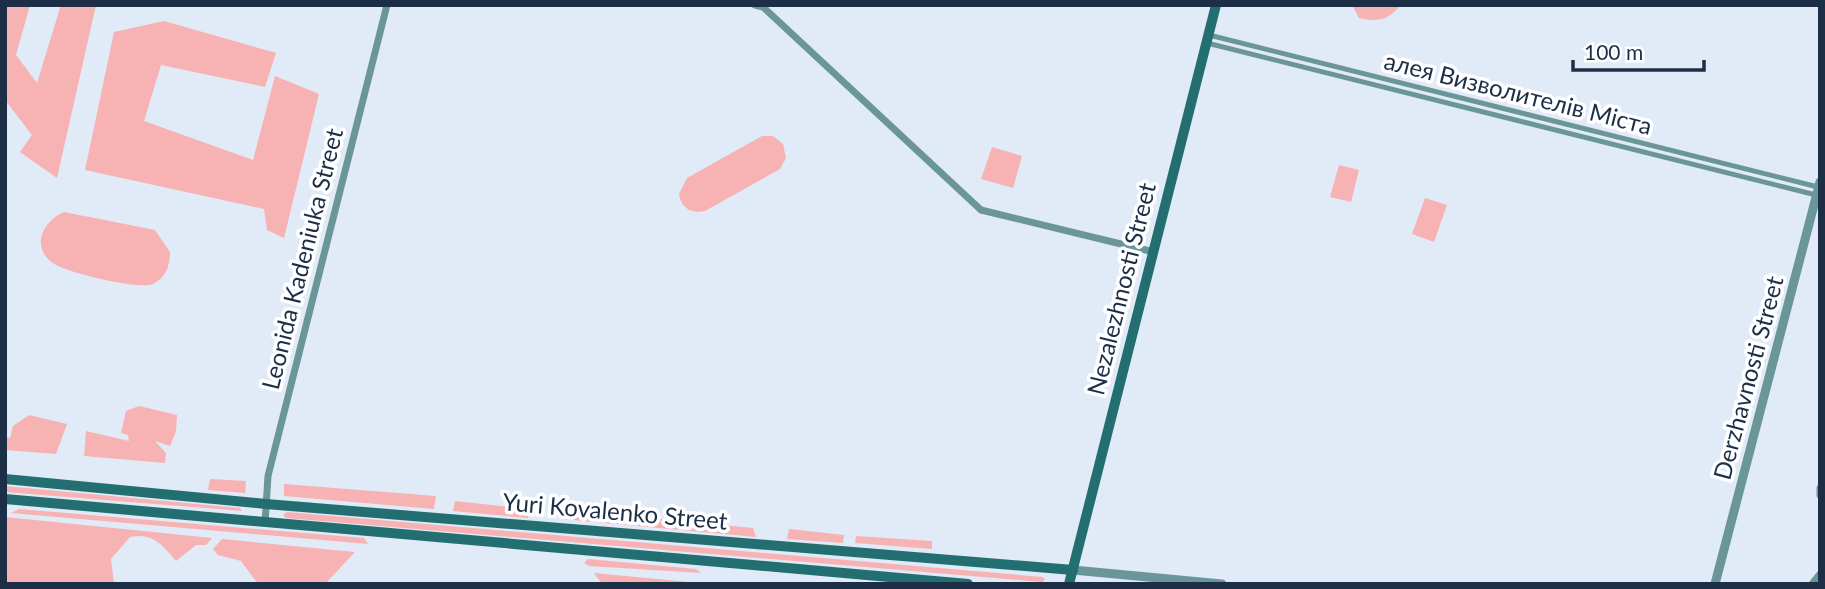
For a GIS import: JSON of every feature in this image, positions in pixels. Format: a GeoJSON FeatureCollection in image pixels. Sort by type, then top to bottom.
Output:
{"type":"FeatureCollection","features":[{"type":"Feature","properties":{"kind":"main road","name":"Nezalezhnosti Street"},"geometry":{"type":"LineString","coordinates":[[1069,584],[1216,5]]}},
{"type":"Feature","properties":{"kind":"main road","name":"Yuri Kovalenko Street"},"geometry":{"type":"LineString","coordinates":[[5,479],[266,504],[1073,570]]}},
{"type":"Feature","properties":{"kind":"main road","name":"Yuri Kovalenko Street"},"geometry":{"type":"LineString","coordinates":[[5,499],[968,584]]}},
{"type":"Feature","properties":{"kind":"street","name":"Leonida Kadeniuka Street"},"geometry":{"type":"LineString","coordinates":[[265,523],[268,476],[387,5]]}},
{"type":"Feature","properties":{"kind":"street"},"geometry":{"type":"LineString","coordinates":[[755,5],[763,7],[981,210],[1154,252]]}},
{"type":"Feature","properties":{"kind":"street","name":"алея Визволителів Міста"},"geometry":{"type":"LineString","coordinates":[[1208,39],[1818,188]]}},
{"type":"Feature","properties":{"kind":"street","name":"Derzhavnosti Street"},"geometry":{"type":"LineString","coordinates":[[1715,584],[1818,188]]}},
{"type":"Feature","properties":{"kind":"street"},"geometry":{"type":"LineString","coordinates":[[1820,488],[1820,495]]}},
{"type":"Feature","properties":{"kind":"street","name":"Yuri Kovalenko Street"},"geometry":{"type":"LineString","coordinates":[[1073,570],[1222,584]]}},
{"type":"Feature","properties":{"kind":"street"},"geometry":{"type":"LineString","coordinates":[[1812,584],[1820,573]]}},
{"type":"Feature","properties":{"kind":"shaded area"},"geometry":{"type":"Polygon","coordinates":[[[5,5],[30,5],[16,55],[37,83],[61,5],[96,5],[57,178],[20,152],[32,135],[5,100],[5,5]]]}},
{"type":"Feature","properties":{"kind":"shaded area"},"geometry":{"type":"Polygon","coordinates":[[[1352,5],[1399,7],[1386,18],[1371,20],[1359,18],[1352,5]]]}},
{"type":"Feature","properties":{"kind":"shaded area"},"geometry":{"type":"Polygon","coordinates":[[[164,21],[276,53],[265,87],[161,65],[144,121],[253,160],[275,76],[319,94],[284,238],[267,230],[264,209],[85,170],[114,32],[164,21]]]}},
{"type":"Feature","properties":{"kind":"shaded area"},"geometry":{"type":"Polygon","coordinates":[[[762,136],[773,136],[783,144],[786,158],[780,169],[705,211],[695,212],[684,206],[679,194],[687,178],[762,136]]]}},
{"type":"Feature","properties":{"kind":"shaded area"},"geometry":{"type":"Polygon","coordinates":[[[992,147],[1022,156],[1013,188],[981,179],[992,147]]]}},
{"type":"Feature","properties":{"kind":"shaded area"},"geometry":{"type":"Polygon","coordinates":[[[1339,165],[1359,170],[1351,202],[1330,197],[1339,165]]]}},
{"type":"Feature","properties":{"kind":"shaded area"},"geometry":{"type":"Polygon","coordinates":[[[1425,198],[1447,205],[1434,242],[1412,234],[1425,198]]]}},
{"type":"Feature","properties":{"kind":"shaded area"},"geometry":{"type":"Polygon","coordinates":[[[64,212],[155,230],[170,252],[164,275],[153,284],[134,285],[87,276],[53,263],[42,250],[42,235],[50,222],[64,212]]]}},
{"type":"Feature","properties":{"kind":"shaded area"},"geometry":{"type":"Polygon","coordinates":[[[139,406],[177,415],[176,431],[170,446],[155,441],[166,453],[165,463],[84,456],[86,431],[129,441],[128,435],[121,433],[126,411],[139,406]]]}},
{"type":"Feature","properties":{"kind":"shaded area"},"geometry":{"type":"Polygon","coordinates":[[[29,415],[67,424],[56,454],[5,450],[5,437],[10,438],[13,426],[29,415]]]}},
{"type":"Feature","properties":{"kind":"shaded area"},"geometry":{"type":"Polygon","coordinates":[[[210,479],[246,481],[245,493],[208,490],[210,479]]]}},
{"type":"Feature","properties":{"kind":"shaded area"},"geometry":{"type":"Polygon","coordinates":[[[284,484],[436,496],[434,509],[284,496],[284,484]]]}},
{"type":"Feature","properties":{"kind":"shaded area"},"geometry":{"type":"Polygon","coordinates":[[[5,486],[240,508],[242,511],[5,492],[5,486]]]}},
{"type":"Feature","properties":{"kind":"shaded area"},"geometry":{"type":"Polygon","coordinates":[[[455,501],[529,509],[528,518],[453,511],[455,501]]]}},
{"type":"Feature","properties":{"kind":"shaded area"},"geometry":{"type":"Polygon","coordinates":[[[19,509],[364,538],[368,544],[11,513],[19,509]]]}},
{"type":"Feature","properties":{"kind":"shaded area"},"geometry":{"type":"Polygon","coordinates":[[[564,509],[753,528],[756,537],[563,519],[564,509]]]}},
{"type":"Feature","properties":{"kind":"shaded area"},"geometry":{"type":"Polygon","coordinates":[[[287,512],[1043,577],[1045,580],[1042,582],[286,518],[283,515],[287,512]]]}},
{"type":"Feature","properties":{"kind":"shaded area"},"geometry":{"type":"Polygon","coordinates":[[[5,517],[212,538],[206,545],[196,545],[176,561],[162,545],[151,538],[130,537],[111,559],[114,584],[5,584],[5,517]]]}},
{"type":"Feature","properties":{"kind":"shaded area"},"geometry":{"type":"Polygon","coordinates":[[[789,529],[844,535],[843,543],[787,539],[789,529]]]}},
{"type":"Feature","properties":{"kind":"shaded area"},"geometry":{"type":"Polygon","coordinates":[[[856,536],[932,541],[932,549],[855,543],[856,536]]]}},
{"type":"Feature","properties":{"kind":"shaded area"},"geometry":{"type":"Polygon","coordinates":[[[222,539],[355,552],[325,584],[258,584],[241,561],[218,555],[213,549],[222,539]]]}},
{"type":"Feature","properties":{"kind":"shaded area"},"geometry":{"type":"Polygon","coordinates":[[[588,559],[696,569],[701,573],[589,566],[584,563],[588,559]]]}},
{"type":"Feature","properties":{"kind":"shaded area"},"geometry":{"type":"Polygon","coordinates":[[[594,573],[700,583],[700,584],[602,584],[594,573]]]}}]}
